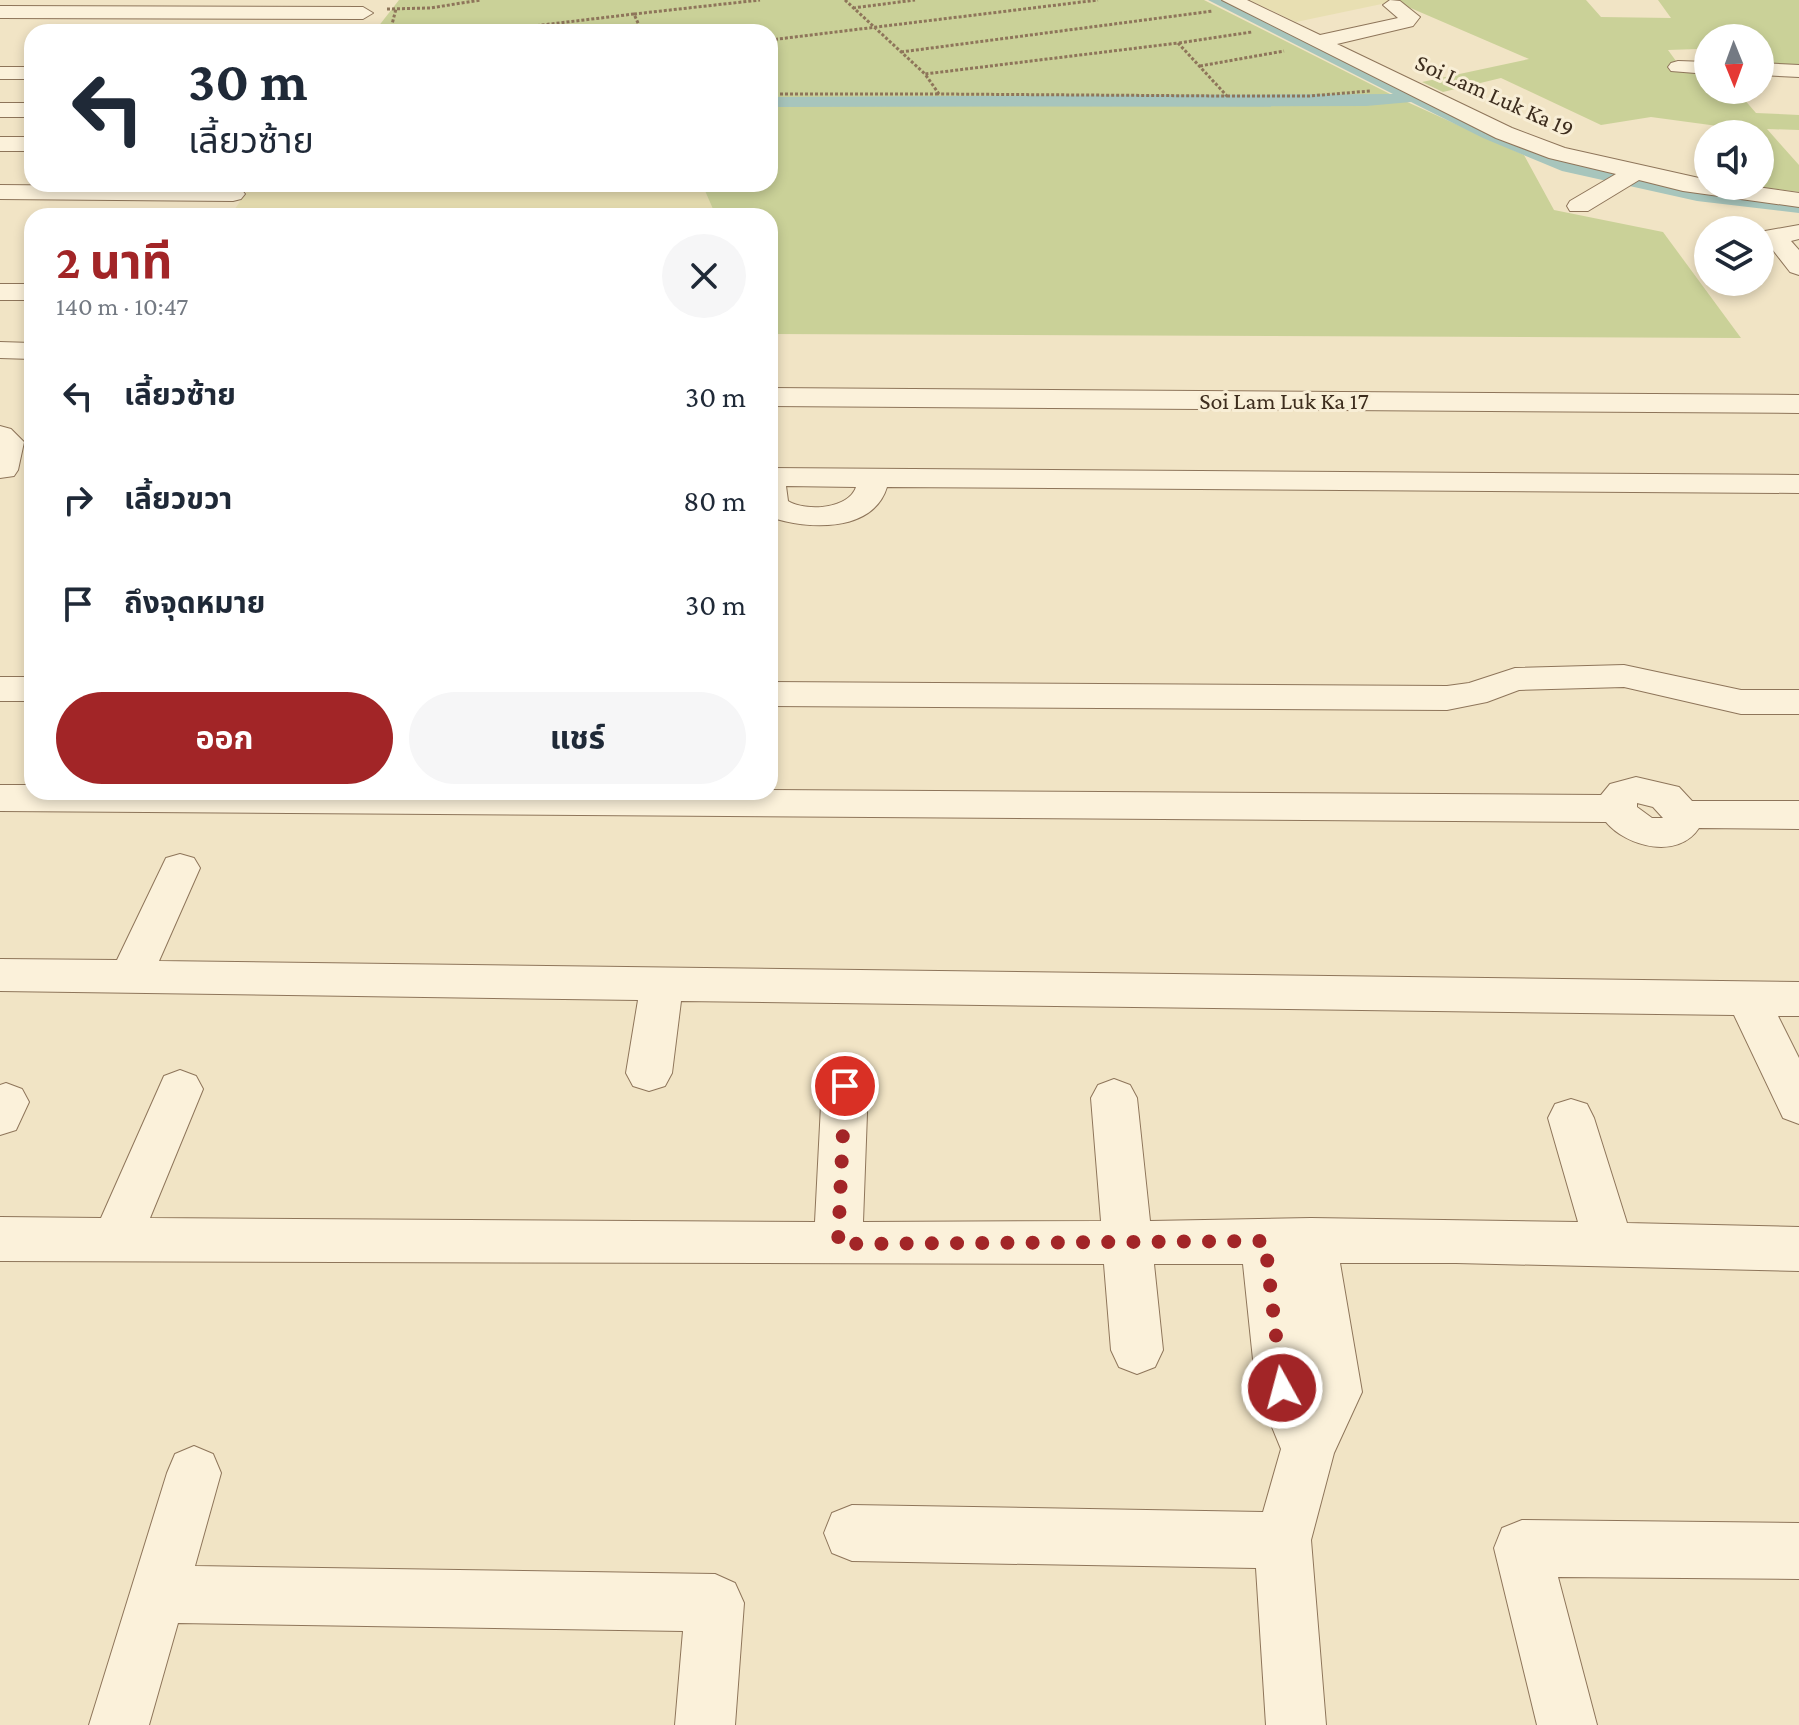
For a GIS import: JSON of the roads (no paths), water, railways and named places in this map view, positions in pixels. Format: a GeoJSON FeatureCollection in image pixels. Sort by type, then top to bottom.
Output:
{"type":"FeatureCollection","features":[{"type":"Feature","properties":{"kind":"street","name":"Soi Lam Luk Ka 19"},"geometry":{"type":"LineString","coordinates":[[1222,5],[1318,42],[1504,133],[1625,179],[1799,200]]}},
{"type":"Feature","properties":{"kind":"street"},"geometry":{"type":"LineString","coordinates":[[1318,42],[1406,22],[1410,17],[1393,5]]}},
{"type":"Feature","properties":{"kind":"street"},"geometry":{"type":"LineString","coordinates":[[0,12],[367,8]]}},
{"type":"Feature","properties":{"kind":"street"},"geometry":{"type":"LineString","coordinates":[[354,24],[367,8]]}},
{"type":"Feature","properties":{"kind":"street"},"geometry":{"type":"LineString","coordinates":[[1678,67],[1694,68]]}},
{"type":"Feature","properties":{"kind":"street"},"geometry":{"type":"LineString","coordinates":[[1774,70],[1799,71]]}},
{"type":"Feature","properties":{"kind":"street"},"geometry":{"type":"LineString","coordinates":[[0,73],[24,73]]}},
{"type":"Feature","properties":{"kind":"street"},"geometry":{"type":"LineString","coordinates":[[0,110],[24,110]]}},
{"type":"Feature","properties":{"kind":"street"},"geometry":{"type":"LineString","coordinates":[[0,144],[24,144]]}},
{"type":"Feature","properties":{"kind":"street"},"geometry":{"type":"LineString","coordinates":[[1579,206],[1625,179]]}},
{"type":"Feature","properties":{"kind":"street"},"geometry":{"type":"LineString","coordinates":[[0,192],[24,192]]}},
{"type":"Feature","properties":{"kind":"street"},"geometry":{"type":"LineString","coordinates":[[1799,232],[1774,236],[1799,267]]}},
{"type":"Feature","properties":{"kind":"street"},"geometry":{"type":"LineString","coordinates":[[0,292],[24,292]]}},
{"type":"Feature","properties":{"kind":"street"},"geometry":{"type":"LineString","coordinates":[[0,350],[24,351]]}},
{"type":"Feature","properties":{"kind":"street","name":"Soi Lam Luk Ka 17"},"geometry":{"type":"LineString","coordinates":[[778,397],[1799,404]]}},
{"type":"Feature","properties":{"kind":"street"},"geometry":{"type":"LineString","coordinates":[[0,435],[9,442],[12,470]]}},
{"type":"Feature","properties":{"kind":"street"},"geometry":{"type":"LineString","coordinates":[[778,509],[792,514],[813,515],[853,510],[864,503],[874,478],[1799,484]]}},
{"type":"Feature","properties":{"kind":"street"},"geometry":{"type":"LineString","coordinates":[[778,694],[1447,698],[1474,694],[1515,679],[1624,676],[1718,698],[1799,702]]}},
{"type":"Feature","properties":{"kind":"street"},"geometry":{"type":"LineString","coordinates":[[0,689],[24,689]]}},
{"type":"Feature","properties":{"kind":"street"},"geometry":{"type":"LineString","coordinates":[[294,800],[1617,809],[1618,800],[1624,793],[1650,791],[1676,804],[1682,814],[1799,815]]}},
{"type":"Feature","properties":{"kind":"street"},"geometry":{"type":"LineString","coordinates":[[0,798],[24,798]]}},
{"type":"Feature","properties":{"kind":"street"},"geometry":{"type":"LineString","coordinates":[[130,977],[180,868]]}},
{"type":"Feature","properties":{"kind":"street"},"geometry":{"type":"LineString","coordinates":[[0,975],[1799,999]]}},
{"type":"Feature","properties":{"kind":"street"},"geometry":{"type":"LineString","coordinates":[[649,1073],[662,984]]}},
{"type":"Feature","properties":{"kind":"street"},"geometry":{"type":"LineString","coordinates":[[1748,998],[1799,1105]]}},
{"type":"Feature","properties":{"kind":"street"},"geometry":{"type":"LineString","coordinates":[[838,1244],[845,1086]]}},
{"type":"Feature","properties":{"kind":"street"},"geometry":{"type":"LineString","coordinates":[[116,1241],[180,1089]]}},
{"type":"Feature","properties":{"kind":"street"},"geometry":{"type":"LineString","coordinates":[[1114,1098],[1137,1350]]}},
{"type":"Feature","properties":{"kind":"street"},"geometry":{"type":"LineString","coordinates":[[1571,1118],[1609,1244]]}},
{"type":"Feature","properties":{"kind":"street"},"geometry":{"type":"LineString","coordinates":[[0,1239],[838,1244],[1288,1240],[1799,1249]]}},
{"type":"Feature","properties":{"kind":"street"},"geometry":{"type":"LineString","coordinates":[[1288,1240],[1282,1388],[1308,1449],[1283,1540],[1296,1725]]}},
{"type":"Feature","properties":{"kind":"street"},"geometry":{"type":"LineString","coordinates":[[119,1725],[194,1473]]}},
{"type":"Feature","properties":{"kind":"street"},"geometry":{"type":"LineString","coordinates":[[852,1533],[1283,1540]]}},
{"type":"Feature","properties":{"kind":"street"},"geometry":{"type":"LineString","coordinates":[[1567,1725],[1522,1548],[1799,1551]]}},
{"type":"Feature","properties":{"kind":"street"},"geometry":{"type":"LineString","coordinates":[[160,1594],[715,1603],[705,1725]]}},
{"type":"Feature","properties":{"kind":"waterway"},"geometry":{"type":"LineString","coordinates":[[1216,0],[1414,97]]}},
{"type":"Feature","properties":{"kind":"waterway"},"geometry":{"type":"LineString","coordinates":[[778,102],[1366,101],[1414,97]]}},
{"type":"Feature","properties":{"kind":"waterway"},"geometry":{"type":"LineString","coordinates":[[1414,97],[1562,165],[1697,195],[1799,207]]}}]}
